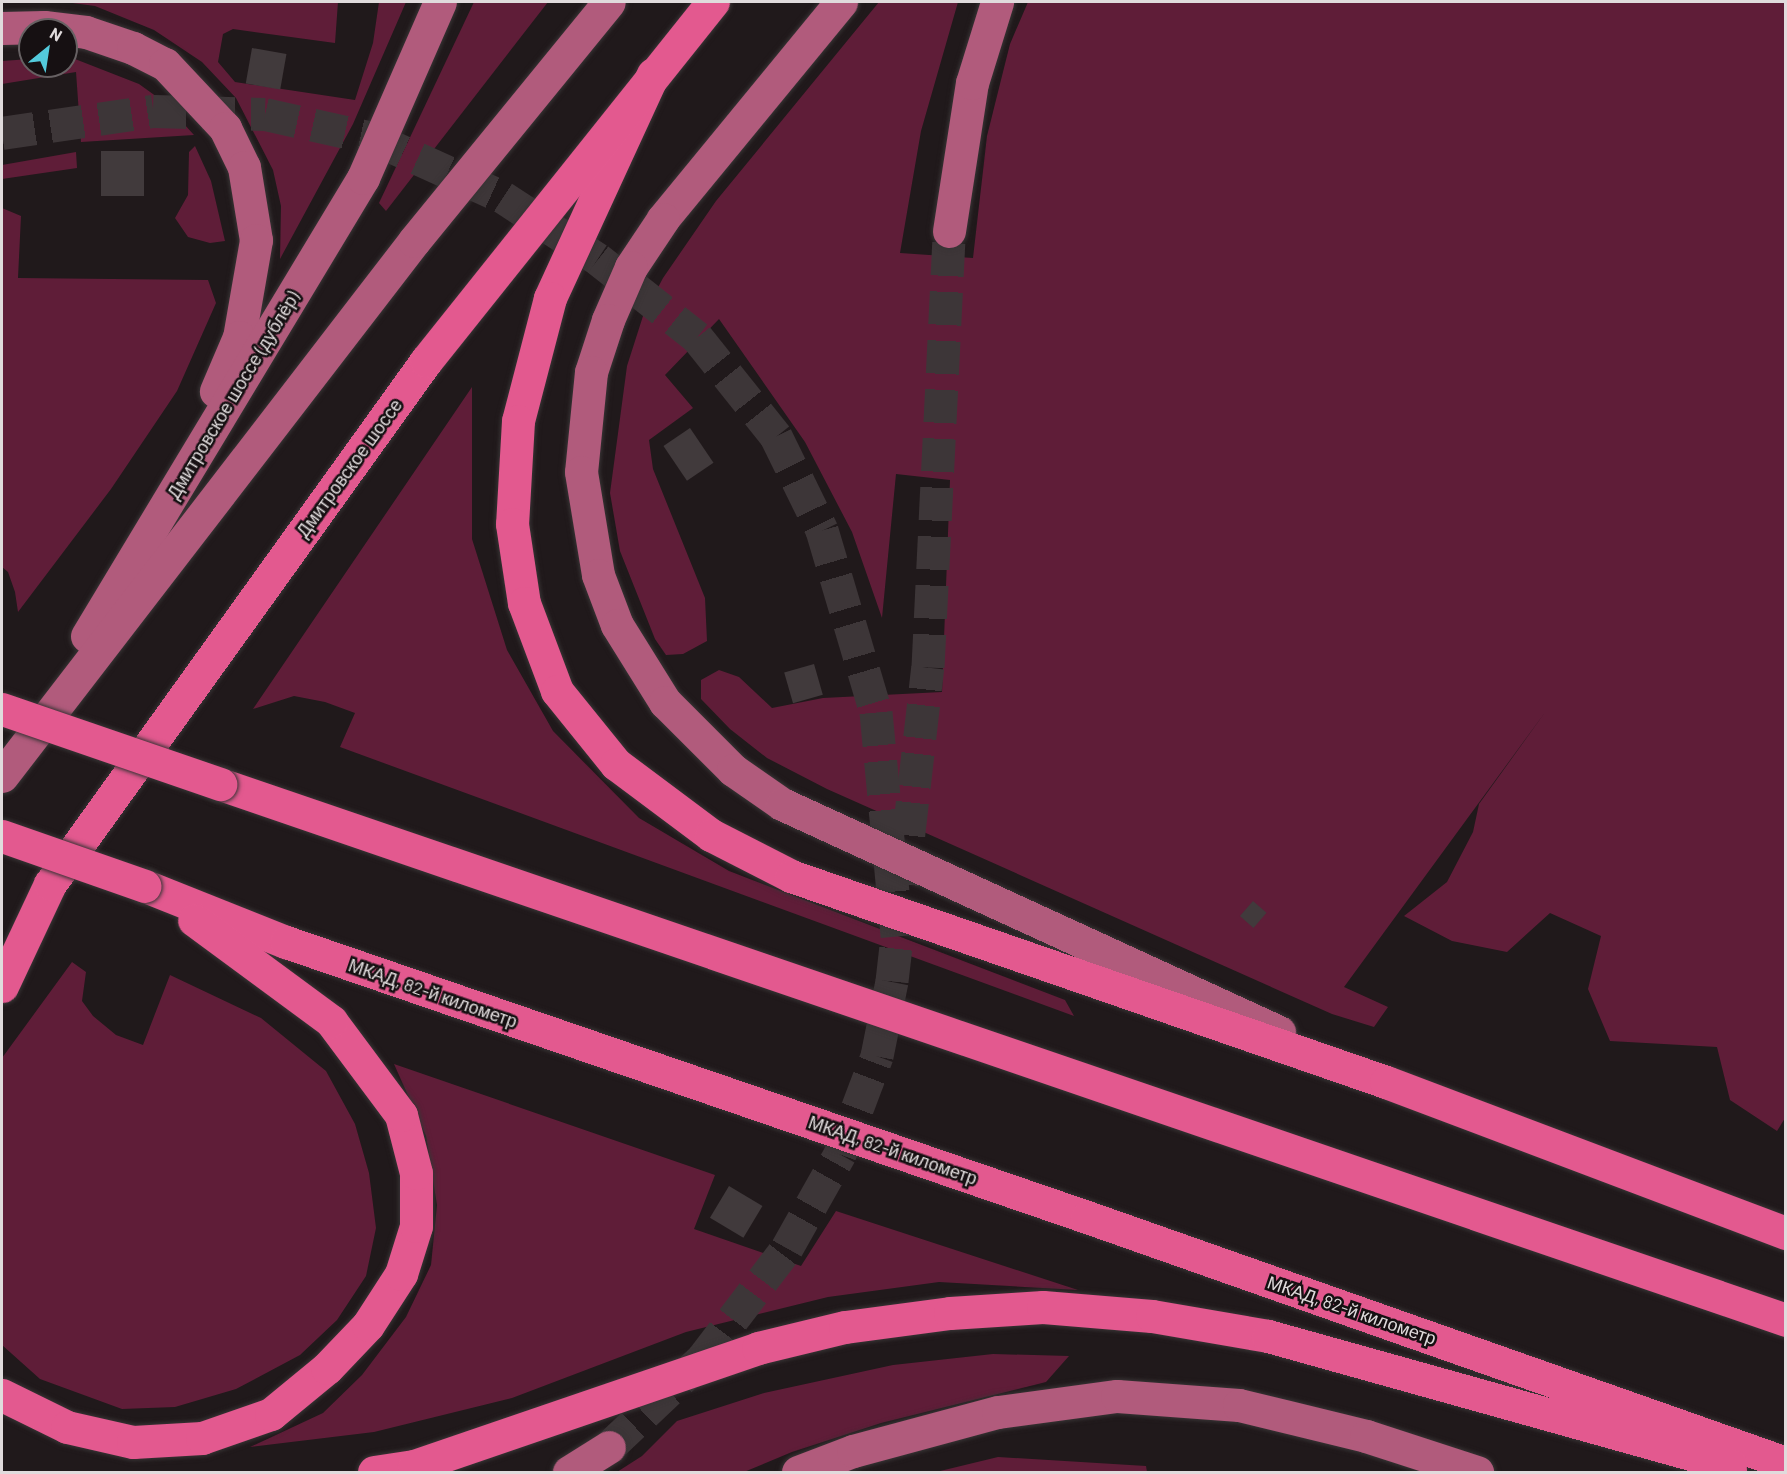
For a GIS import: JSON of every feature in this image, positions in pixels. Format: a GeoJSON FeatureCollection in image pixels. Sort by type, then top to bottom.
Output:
{"type":"FeatureCollection","features":[{"type":"Feature","properties":{"kind":"highway","name":"Дмитровское шоссе"},"geometry":{"type":"LineString","coordinates":[[50,884],[426,361],[653,74],[714,2]]}},
{"type":"Feature","properties":{"kind":"highway"},"geometry":{"type":"LineString","coordinates":[[653,74],[550,298],[518,422],[512,524],[524,603],[557,691],[616,764],[711,836],[791,876],[1386,1082],[1785,1233]]}},
{"type":"Feature","properties":{"kind":"highway"},"geometry":{"type":"LineString","coordinates":[[2,708],[1785,1320]]}},
{"type":"Feature","properties":{"kind":"highway","name":"МКАД, 82-й километр"},"geometry":{"type":"LineString","coordinates":[[2,836],[145,886],[286,942],[1088,1217],[1785,1463]]}},
{"type":"Feature","properties":{"kind":"highway"},"geometry":{"type":"LineString","coordinates":[[2,986],[50,884]]}},
{"type":"Feature","properties":{"kind":"highway"},"geometry":{"type":"LineString","coordinates":[[2,1395],[67,1427],[133,1442],[202,1438],[271,1414],[327,1368],[368,1325],[400,1274],[416,1226],[416,1173],[402,1115],[375,1076],[331,1021],[263,968],[145,886]]}},
{"type":"Feature","properties":{"kind":"highway"},"geometry":{"type":"LineString","coordinates":[[374,1473],[414,1466],[758,1348],[845,1327],[950,1313],[1043,1307],[1152,1316],[1268,1336],[1759,1473]]}},
{"type":"Feature","properties":{"kind":"main road","name":"Дмитровское шоссе (дублёр)"},"geometry":{"type":"LineString","coordinates":[[2,776],[363,178],[440,2]]}},
{"type":"Feature","properties":{"kind":"main road"},"geometry":{"type":"LineString","coordinates":[[2,776],[414,241],[609,2]]}},
{"type":"Feature","properties":{"kind":"main road"},"geometry":{"type":"LineString","coordinates":[[842,2],[663,219],[631,267],[608,320],[591,372],[581,472],[598,575],[617,625],[665,702],[733,770],[782,804],[1386,1082]]}},
{"type":"Feature","properties":{"kind":"main road"},"geometry":{"type":"LineString","coordinates":[[950,231],[972,84],[997,2]]}},
{"type":"Feature","properties":{"kind":"main road"},"geometry":{"type":"LineString","coordinates":[[2,28],[44,27],[86,33],[133,48],[165,64],[225,128],[244,167],[256,240],[239,337],[159,518]]}},
{"type":"Feature","properties":{"kind":"main road","name":"Дмитровское шоссе"},"geometry":{"type":"LineString","coordinates":[[2,947],[50,884]]}},
{"type":"Feature","properties":{"kind":"main road"},"geometry":{"type":"LineString","coordinates":[[798,1473],[863,1448],[998,1412],[1117,1396],[1239,1405],[1366,1436],[1477,1473]]}},
{"type":"Feature","properties":{"kind":"main road"},"geometry":{"type":"LineString","coordinates":[[569,1473],[609,1448]]}},
{"type":"Feature","properties":{"kind":"shaded area"},"geometry":{"type":"Polygon","coordinates":[[[65,2],[338,2],[335,43],[233,29],[223,34],[218,62],[235,82],[355,100],[373,43],[379,2],[406,2],[353,124],[280,259],[281,206],[273,170],[236,98],[202,62],[154,30],[95,6],[65,2]]]}},
{"type":"Feature","properties":{"kind":"shaded area"},"geometry":{"type":"Polygon","coordinates":[[[474,2],[548,2],[386,211],[379,203],[474,2]]]}},
{"type":"Feature","properties":{"kind":"shaded area"},"geometry":{"type":"Polygon","coordinates":[[[879,2],[958,2],[921,131],[900,253],[973,258],[987,136],[1010,44],[1028,2],[1785,2],[1785,1118],[1777,1131],[1730,1100],[1717,1047],[1610,1041],[1588,989],[1601,936],[1550,913],[1507,952],[1452,941],[1404,916],[1447,882],[1473,832],[1479,804],[1546,711],[1344,987],[1388,1007],[1374,1027],[1332,1014],[827,789],[767,758],[730,729],[701,699],[701,680],[719,670],[739,677],[772,708],[823,698],[942,692],[950,480],[896,474],[882,618],[852,532],[805,442],[719,319],[665,375],[693,408],[649,440],[653,469],[705,598],[707,641],[683,654],[666,655],[655,639],[620,551],[610,493],[627,366],[643,316],[663,278],[716,201],[879,2]]]}},
{"type":"Feature","properties":{"kind":"shaded area"},"geometry":{"type":"Polygon","coordinates":[[[18,60],[18,78],[39,78],[2,84],[2,61],[18,60]]]}},
{"type":"Feature","properties":{"kind":"shaded area"},"geometry":{"type":"Polygon","coordinates":[[[78,60],[139,84],[164,102],[194,135],[81,142],[76,78],[78,60]]]}},
{"type":"Feature","properties":{"kind":"shaded area"},"geometry":{"type":"Polygon","coordinates":[[[195,146],[211,181],[225,241],[210,243],[188,237],[175,218],[188,195],[189,152],[195,146]]]}},
{"type":"Feature","properties":{"kind":"shaded area"},"geometry":{"type":"Polygon","coordinates":[[[76,152],[77,168],[2,179],[2,165],[76,152]]]}},
{"type":"Feature","properties":{"kind":"shaded area"},"geometry":{"type":"Polygon","coordinates":[[[2,208],[21,216],[18,278],[208,280],[216,303],[177,391],[111,489],[18,612],[15,592],[8,572],[2,567],[2,208]]]}},
{"type":"Feature","properties":{"kind":"shaded area"},"geometry":{"type":"Polygon","coordinates":[[[472,387],[472,539],[507,650],[553,731],[639,818],[729,871],[1065,1000],[1074,1016],[340,747],[355,713],[325,702],[294,696],[253,709],[472,387]]]}},
{"type":"Feature","properties":{"kind":"shaded area"},"geometry":{"type":"Polygon","coordinates":[[[72,962],[86,972],[82,1001],[93,1016],[116,1035],[143,1045],[170,975],[261,1018],[326,1071],[355,1124],[369,1173],[376,1228],[366,1276],[337,1320],[300,1355],[236,1389],[175,1407],[122,1409],[40,1379],[2,1345],[2,1058],[72,962]]]}},
{"type":"Feature","properties":{"kind":"shaded area"},"geometry":{"type":"Polygon","coordinates":[[[394,1064],[715,1175],[694,1229],[801,1266],[836,1211],[1078,1290],[939,1282],[828,1297],[686,1332],[512,1398],[374,1432],[250,1447],[323,1413],[362,1375],[406,1317],[431,1265],[437,1205],[426,1136],[394,1064]]]}},
{"type":"Feature","properties":{"kind":"shaded area"},"geometry":{"type":"Polygon","coordinates":[[[993,1354],[1069,1356],[1046,1382],[881,1423],[792,1452],[744,1472],[617,1472],[642,1456],[677,1421],[764,1393],[893,1365],[993,1354]]]}},
{"type":"Feature","properties":{"kind":"shaded area"},"geometry":{"type":"Polygon","coordinates":[[[998,1457],[1146,1466],[1147,1472],[936,1472],[998,1457]]]}},
{"type":"Feature","properties":{"kind":"building"},"geometry":{"type":"Polygon","coordinates":[[[252,48],[286,54],[280,90],[246,83],[252,48]]]}},
{"type":"Feature","properties":{"kind":"building"},"geometry":{"type":"Polygon","coordinates":[[[101,151],[144,151],[144,196],[101,196],[101,151]]]}},
{"type":"Feature","properties":{"kind":"building"},"geometry":{"type":"Polygon","coordinates":[[[690,428],[713,463],[687,481],[663,446],[690,428]]]}},
{"type":"Feature","properties":{"kind":"building"},"geometry":{"type":"Polygon","coordinates":[[[814,664],[823,695],[793,703],[784,673],[814,664]]]}},
{"type":"Feature","properties":{"kind":"building"},"geometry":{"type":"Polygon","coordinates":[[[1253,901],[1267,913],[1253,928],[1240,916],[1253,901]]]}},
{"type":"Feature","properties":{"kind":"building"},"geometry":{"type":"Polygon","coordinates":[[[729,1186],[762,1206],[743,1238],[710,1218],[729,1186]]]}},
{"type":"Feature","properties":{"kind":"tunnel"},"geometry":{"type":"LineString","coordinates":[[2,133],[153,111],[265,114],[373,138],[503,197],[598,259],[697,337],[776,436],[822,530],[876,712],[897,936]]}},
{"type":"Feature","properties":{"kind":"tunnel"},"geometry":{"type":"LineString","coordinates":[[609,1447],[703,1358],[787,1248],[840,1154],[877,1056],[892,981],[928,667],[949,231]]}}]}
